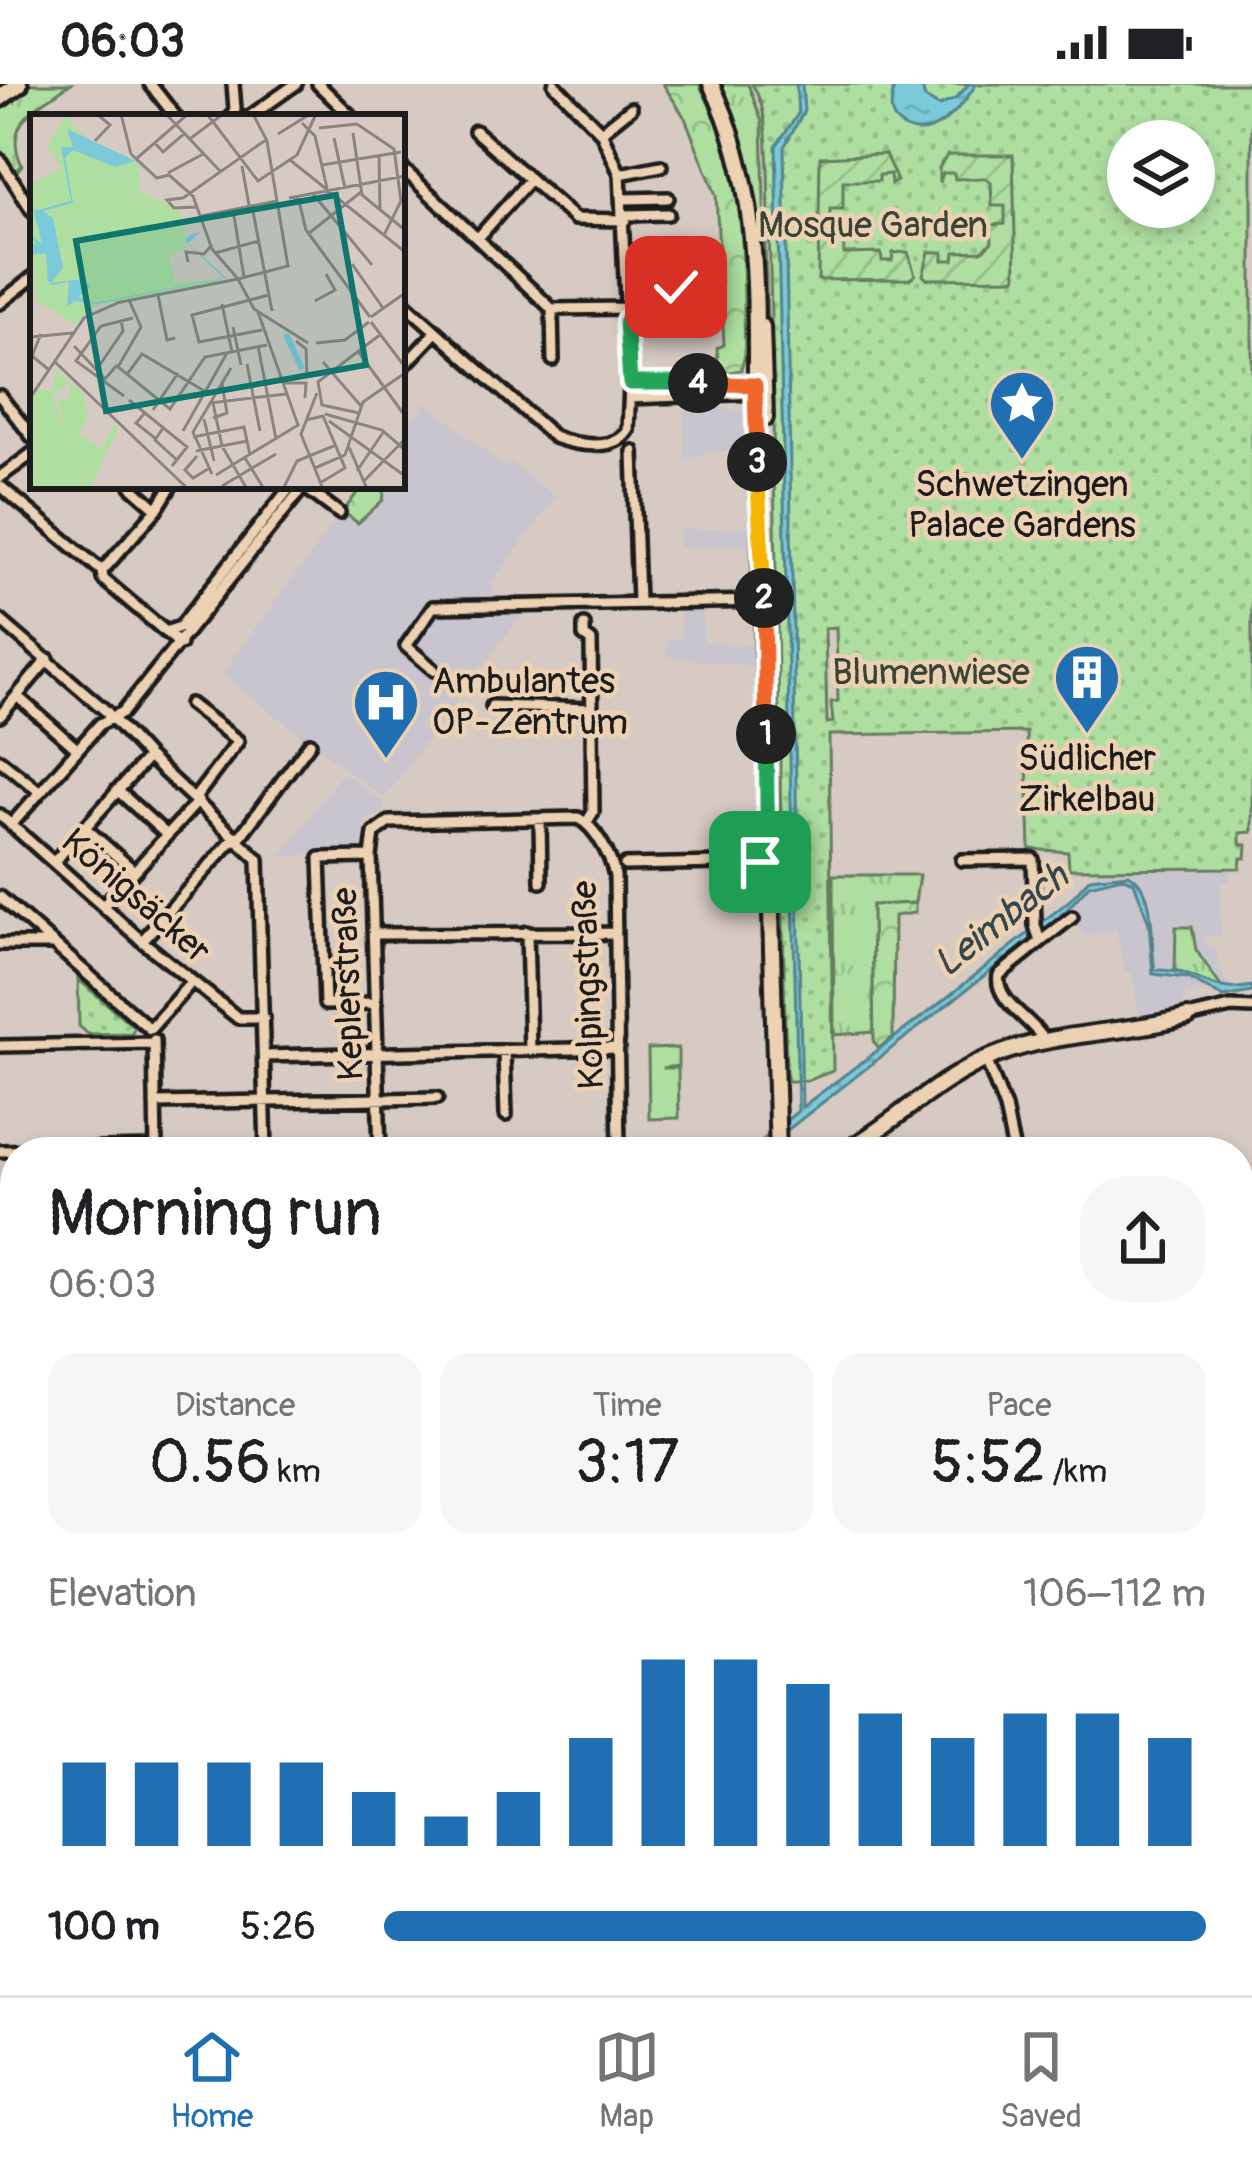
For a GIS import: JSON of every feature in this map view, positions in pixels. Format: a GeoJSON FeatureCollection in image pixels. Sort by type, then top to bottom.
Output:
{"type":"FeatureCollection","features":[{"type":"Feature","properties":{"kind":"main road"},"geometry":{"type":"LineString","coordinates":[[0,98],[19,84]]}},
{"type":"Feature","properties":{"kind":"main road"},"geometry":{"type":"LineString","coordinates":[[711,84],[734,135],[746,186],[757,292],[777,1137]]}},
{"type":"Feature","properties":{"kind":"main road"},"geometry":{"type":"LineString","coordinates":[[865,1137],[943,1082],[986,1059],[1044,1040],[1188,1017]]}},
{"type":"Feature","properties":{"kind":"street"},"geometry":{"type":"LineString","coordinates":[[150,84],[174,114]]}},
{"type":"Feature","properties":{"kind":"street"},"geometry":{"type":"LineString","coordinates":[[232,114],[233,84]]}},
{"type":"Feature","properties":{"kind":"street"},"geometry":{"type":"LineString","coordinates":[[254,114],[296,84]]}},
{"type":"Feature","properties":{"kind":"street"},"geometry":{"type":"LineString","coordinates":[[318,84],[349,114]]}},
{"type":"Feature","properties":{"kind":"street"},"geometry":{"type":"LineString","coordinates":[[405,305],[540,427],[569,442],[620,442],[628,431],[625,217],[620,174],[601,132],[554,84]]}},
{"type":"Feature","properties":{"kind":"street"},"geometry":{"type":"LineString","coordinates":[[601,132],[631,108]]}},
{"type":"Feature","properties":{"kind":"street"},"geometry":{"type":"LineString","coordinates":[[475,131],[575,219],[668,214]]}},
{"type":"Feature","properties":{"kind":"street"},"geometry":{"type":"LineString","coordinates":[[2,165],[30,207]]}},
{"type":"Feature","properties":{"kind":"street"},"geometry":{"type":"LineString","coordinates":[[620,174],[661,166]]}},
{"type":"Feature","properties":{"kind":"street"},"geometry":{"type":"LineString","coordinates":[[405,171],[552,309],[676,320],[675,251],[626,252]]}},
{"type":"Feature","properties":{"kind":"street"},"geometry":{"type":"LineString","coordinates":[[478,238],[530,179]]}},
{"type":"Feature","properties":{"kind":"street"},"geometry":{"type":"LineString","coordinates":[[22,192],[30,198]]}},
{"type":"Feature","properties":{"kind":"street"},"geometry":{"type":"LineString","coordinates":[[624,199],[668,198]]}},
{"type":"Feature","properties":{"kind":"street"},"geometry":{"type":"LineString","coordinates":[[0,302],[30,279]]}},
{"type":"Feature","properties":{"kind":"street"},"geometry":{"type":"LineString","coordinates":[[626,286],[676,287]]}},
{"type":"Feature","properties":{"kind":"street"},"geometry":{"type":"LineString","coordinates":[[552,309],[553,360]]}},
{"type":"Feature","properties":{"kind":"street"},"geometry":{"type":"LineString","coordinates":[[405,365],[435,333]]}},
{"type":"Feature","properties":{"kind":"street"},"geometry":{"type":"LineString","coordinates":[[630,383],[743,382],[760,390]]}},
{"type":"Feature","properties":{"kind":"street"},"geometry":{"type":"LineString","coordinates":[[630,398],[760,390]]}},
{"type":"Feature","properties":{"kind":"street"},"geometry":{"type":"LineString","coordinates":[[0,396],[30,434]]}},
{"type":"Feature","properties":{"kind":"street"},"geometry":{"type":"LineString","coordinates":[[633,451],[638,602]]}},
{"type":"Feature","properties":{"kind":"street"},"geometry":{"type":"LineString","coordinates":[[30,456],[0,482],[180,644]]}},
{"type":"Feature","properties":{"kind":"street"},"geometry":{"type":"LineString","coordinates":[[134,489],[157,509]]}},
{"type":"Feature","properties":{"kind":"street"},"geometry":{"type":"LineString","coordinates":[[102,571],[169,489]]}},
{"type":"Feature","properties":{"kind":"street"},"geometry":{"type":"LineString","coordinates":[[165,632],[180,627],[289,489]]}},
{"type":"Feature","properties":{"kind":"street"},"geometry":{"type":"LineString","coordinates":[[11,824],[100,724],[123,712],[302,489]]}},
{"type":"Feature","properties":{"kind":"street"},"geometry":{"type":"LineString","coordinates":[[308,489],[339,513]]}},
{"type":"Feature","properties":{"kind":"street"},"geometry":{"type":"LineString","coordinates":[[434,670],[406,646],[433,607],[764,601]]}},
{"type":"Feature","properties":{"kind":"street"},"geometry":{"type":"LineString","coordinates":[[2,625],[47,659],[254,852],[260,865],[266,1137]]}},
{"type":"Feature","properties":{"kind":"street"},"geometry":{"type":"LineString","coordinates":[[540,820],[578,818],[587,822],[593,812],[591,641],[584,636],[584,625]]}},
{"type":"Feature","properties":{"kind":"street"},"geometry":{"type":"LineString","coordinates":[[0,716],[47,659]]}},
{"type":"Feature","properties":{"kind":"street"},"geometry":{"type":"LineString","coordinates":[[16,696],[77,749]]}},
{"type":"Feature","properties":{"kind":"street"},"geometry":{"type":"LineString","coordinates":[[104,905],[196,800],[238,741],[190,704]]}},
{"type":"Feature","properties":{"kind":"street"},"geometry":{"type":"LineString","coordinates":[[492,706],[592,709]]}},
{"type":"Feature","properties":{"kind":"street"},"geometry":{"type":"LineString","coordinates":[[142,941],[238,837],[310,743]]}},
{"type":"Feature","properties":{"kind":"street"},"geometry":{"type":"LineString","coordinates":[[54,862],[148,757]]}},
{"type":"Feature","properties":{"kind":"street","name":"Königsäcker"},"geometry":{"type":"LineString","coordinates":[[0,760],[39,791]]}},
{"type":"Feature","properties":{"kind":"street"},"geometry":{"type":"LineString","coordinates":[[117,790],[167,835]]}},
{"type":"Feature","properties":{"kind":"street","name":"Königsäcker"},"geometry":{"type":"LineString","coordinates":[[0,815],[142,941],[238,1018],[264,1018]]}},
{"type":"Feature","properties":{"kind":"street","name":"Kolpingstraße"},"geometry":{"type":"LineString","coordinates":[[540,820],[542,882]]}},
{"type":"Feature","properties":{"kind":"street","name":"Keplerstraße"},"geometry":{"type":"LineString","coordinates":[[380,1137],[374,833],[389,822],[540,820]]}},
{"type":"Feature","properties":{"kind":"street","name":"Kolpingstraße"},"geometry":{"type":"LineString","coordinates":[[587,822],[612,864],[620,1137]]}},
{"type":"Feature","properties":{"kind":"street","name":"Königsäcker"},"geometry":{"type":"LineString","coordinates":[[84,827],[134,871]]}},
{"type":"Feature","properties":{"kind":"street"},"geometry":{"type":"LineString","coordinates":[[371,857],[320,858],[323,968],[325,1004],[376,1003]]}},
{"type":"Feature","properties":{"kind":"street"},"geometry":{"type":"LineString","coordinates":[[962,860],[1034,859],[1038,934]]}},
{"type":"Feature","properties":{"kind":"street"},"geometry":{"type":"LineString","coordinates":[[626,865],[768,862]]}},
{"type":"Feature","properties":{"kind":"street"},"geometry":{"type":"LineString","coordinates":[[0,897],[150,1029],[156,1137]]}},
{"type":"Feature","properties":{"kind":"street"},"geometry":{"type":"LineString","coordinates":[[1044,1040],[997,983],[1038,934],[1072,917]]}},
{"type":"Feature","properties":{"kind":"street"},"geometry":{"type":"LineString","coordinates":[[527,932],[530,1050]]}},
{"type":"Feature","properties":{"kind":"street"},"geometry":{"type":"LineString","coordinates":[[374,934],[616,933]]}},
{"type":"Feature","properties":{"kind":"street"},"geometry":{"type":"LineString","coordinates":[[0,944],[53,944]]}},
{"type":"Feature","properties":{"kind":"street"},"geometry":{"type":"LineString","coordinates":[[150,1029],[188,986]]}},
{"type":"Feature","properties":{"kind":"street"},"geometry":{"type":"LineString","coordinates":[[1188,1017],[1231,1007],[1252,1008]]}},
{"type":"Feature","properties":{"kind":"street"},"geometry":{"type":"LineString","coordinates":[[0,1046],[154,1043]]}},
{"type":"Feature","properties":{"kind":"street"},"geometry":{"type":"LineString","coordinates":[[264,1056],[618,1048]]}},
{"type":"Feature","properties":{"kind":"street"},"geometry":{"type":"LineString","coordinates":[[504,1051],[506,1115]]}},
{"type":"Feature","properties":{"kind":"street"},"geometry":{"type":"LineString","coordinates":[[986,1059],[1011,1137]]}},
{"type":"Feature","properties":{"kind":"street"},"geometry":{"type":"LineString","coordinates":[[155,1103],[437,1098]]}},
{"type":"Feature","properties":{"kind":"shaded area"},"geometry":{"type":"Polygon","coordinates":[[[426,402],[505,467],[510,462],[556,497],[493,581],[492,595],[520,617],[384,798],[221,674],[360,489],[405,489],[405,430],[426,402]]]}},
{"type":"Feature","properties":{"kind":"shaded area"},"geometry":{"type":"Polygon","coordinates":[[[684,409],[746,409],[748,451],[714,452],[685,461],[684,409]]]}},
{"type":"Feature","properties":{"kind":"shaded area"},"geometry":{"type":"Polygon","coordinates":[[[752,527],[753,545],[679,549],[679,530],[752,527]]]}},
{"type":"Feature","properties":{"kind":"shaded area"},"geometry":{"type":"Polygon","coordinates":[[[680,611],[703,611],[704,641],[753,646],[753,666],[666,657],[668,638],[681,639],[680,611]]]}},
{"type":"Feature","properties":{"kind":"shaded area"},"geometry":{"type":"Polygon","coordinates":[[[343,772],[383,802],[383,813],[372,815],[364,825],[364,854],[281,856],[343,772]]]}},
{"type":"Feature","properties":{"kind":"shaded area"},"geometry":{"type":"Polygon","coordinates":[[[1230,869],[1231,882],[1220,883],[1221,936],[1204,937],[1217,951],[1217,966],[1230,988],[1182,993],[1184,1008],[1141,1020],[1116,928],[1085,937],[1067,909],[1093,883],[1094,871],[1230,869]]]}},
{"type":"Feature","properties":{"kind":"green space"},"geometry":{"type":"Polygon","coordinates":[[[30,84],[70,84],[20,126],[16,137],[22,165],[16,172],[0,149],[0,107],[30,84]]]}},
{"type":"Feature","properties":{"kind":"green space"},"geometry":{"type":"Polygon","coordinates":[[[663,84],[699,84],[727,151],[740,216],[745,355],[741,370],[719,374],[717,348],[724,345],[716,195],[685,118],[663,84]]]}},
{"type":"Feature","properties":{"kind":"green space"},"geometry":{"type":"Polygon","coordinates":[[[721,84],[748,84],[762,122],[768,360],[751,185],[721,84]]]}},
{"type":"Feature","properties":{"kind":"green space","name":"Schwetzingen Palace Gardens"},"geometry":{"type":"Polygon","coordinates":[[[752,84],[1252,84],[1252,832],[1240,833],[1240,844],[1247,845],[1246,858],[1241,858],[1240,868],[1069,869],[1068,852],[1030,849],[1026,732],[829,735],[833,1071],[806,1081],[788,1081],[786,1072],[768,168],[761,104],[752,84]],[[836,627],[825,628],[827,723],[833,722],[831,702],[838,701],[836,627]]]}},
{"type":"Feature","properties":{"kind":"green space"},"geometry":{"type":"Polygon","coordinates":[[[885,154],[897,181],[891,184],[890,174],[879,175],[879,181],[843,181],[843,209],[830,209],[830,230],[843,230],[844,254],[881,253],[882,261],[892,261],[893,253],[908,252],[915,275],[910,279],[818,280],[820,157],[885,154]]]}},
{"type":"Feature","properties":{"kind":"green space"},"geometry":{"type":"Polygon","coordinates":[[[947,155],[1013,155],[1016,278],[927,279],[923,275],[929,252],[943,252],[943,260],[954,260],[955,252],[982,251],[992,242],[991,225],[1005,224],[1005,206],[992,206],[991,183],[986,178],[955,179],[954,173],[943,173],[939,183],[939,168],[947,155]]]}},
{"type":"Feature","properties":{"kind":"green space"},"geometry":{"type":"Polygon","coordinates":[[[360,489],[385,489],[383,500],[358,523],[343,512],[360,489]]]}},
{"type":"Feature","properties":{"kind":"green space"},"geometry":{"type":"Polygon","coordinates":[[[833,875],[919,875],[915,903],[872,906],[874,1032],[834,1035],[833,875]]]}},
{"type":"Feature","properties":{"kind":"green space"},"geometry":{"type":"Polygon","coordinates":[[[915,903],[915,913],[894,916],[893,1037],[879,1048],[874,1042],[872,905],[915,903]]]}},
{"type":"Feature","properties":{"kind":"green space"},"geometry":{"type":"Polygon","coordinates":[[[1176,927],[1192,927],[1196,950],[1224,991],[1175,970],[1176,927]]]}},
{"type":"Feature","properties":{"kind":"green space"},"geometry":{"type":"Polygon","coordinates":[[[78,979],[134,1027],[132,1033],[88,1034],[79,1026],[78,979]]]}},
{"type":"Feature","properties":{"kind":"green space"},"geometry":{"type":"Polygon","coordinates":[[[678,1048],[678,1066],[662,1068],[678,1068],[679,1118],[649,1119],[648,1049],[678,1048]]]}},
{"type":"Feature","properties":{"kind":"water"},"geometry":{"type":"Polygon","coordinates":[[[802,84],[804,111],[784,147],[802,1107],[1069,901],[1090,878],[1129,874],[1138,882],[1149,905],[1155,970],[1224,987],[1252,986],[1252,992],[1224,997],[1187,978],[1153,974],[1149,923],[1134,882],[1122,877],[1089,885],[1063,914],[790,1128],[778,1137],[766,1137],[798,1111],[776,146],[798,114],[796,85],[802,84]]]}},
{"type":"Feature","properties":{"kind":"water"},"geometry":{"type":"Polygon","coordinates":[[[894,84],[921,84],[925,98],[939,106],[976,84],[946,120],[916,131],[893,116],[894,84]]]}},
{"type":"Feature","properties":{"kind":"place","name":"Schwetzingen Palace Gardens"},"geometry":{"type":"Point","coordinates":[1022,462]}},
{"type":"Feature","properties":{"kind":"place","name":"Südlicher Zirkelbau"},"geometry":{"type":"Point","coordinates":[1087,736]}},
{"type":"Feature","properties":{"kind":"place","name":"Ambulantes OP-Zentrum"},"geometry":{"type":"Point","coordinates":[386,761]}},
{"type":"Feature","properties":{"kind":"route"},"geometry":{"type":"LineString","coordinates":[[676,287],[676,320],[626,320],[630,383],[755,385],[768,862],[760,862]]}},
{"type":"Feature","properties":{"kind":"park label","name":"Mosque Garden"},"geometry":{"type":"Point","coordinates":[873,225]}},
{"type":"Feature","properties":{"kind":"park label","name":"Blumenwiese"},"geometry":{"type":"Point","coordinates":[931,672]}},
{"type":"Feature","properties":{"kind":"water label","name":"Leimbach"},"geometry":{"type":"Point","coordinates":[1001,920]}}]}
